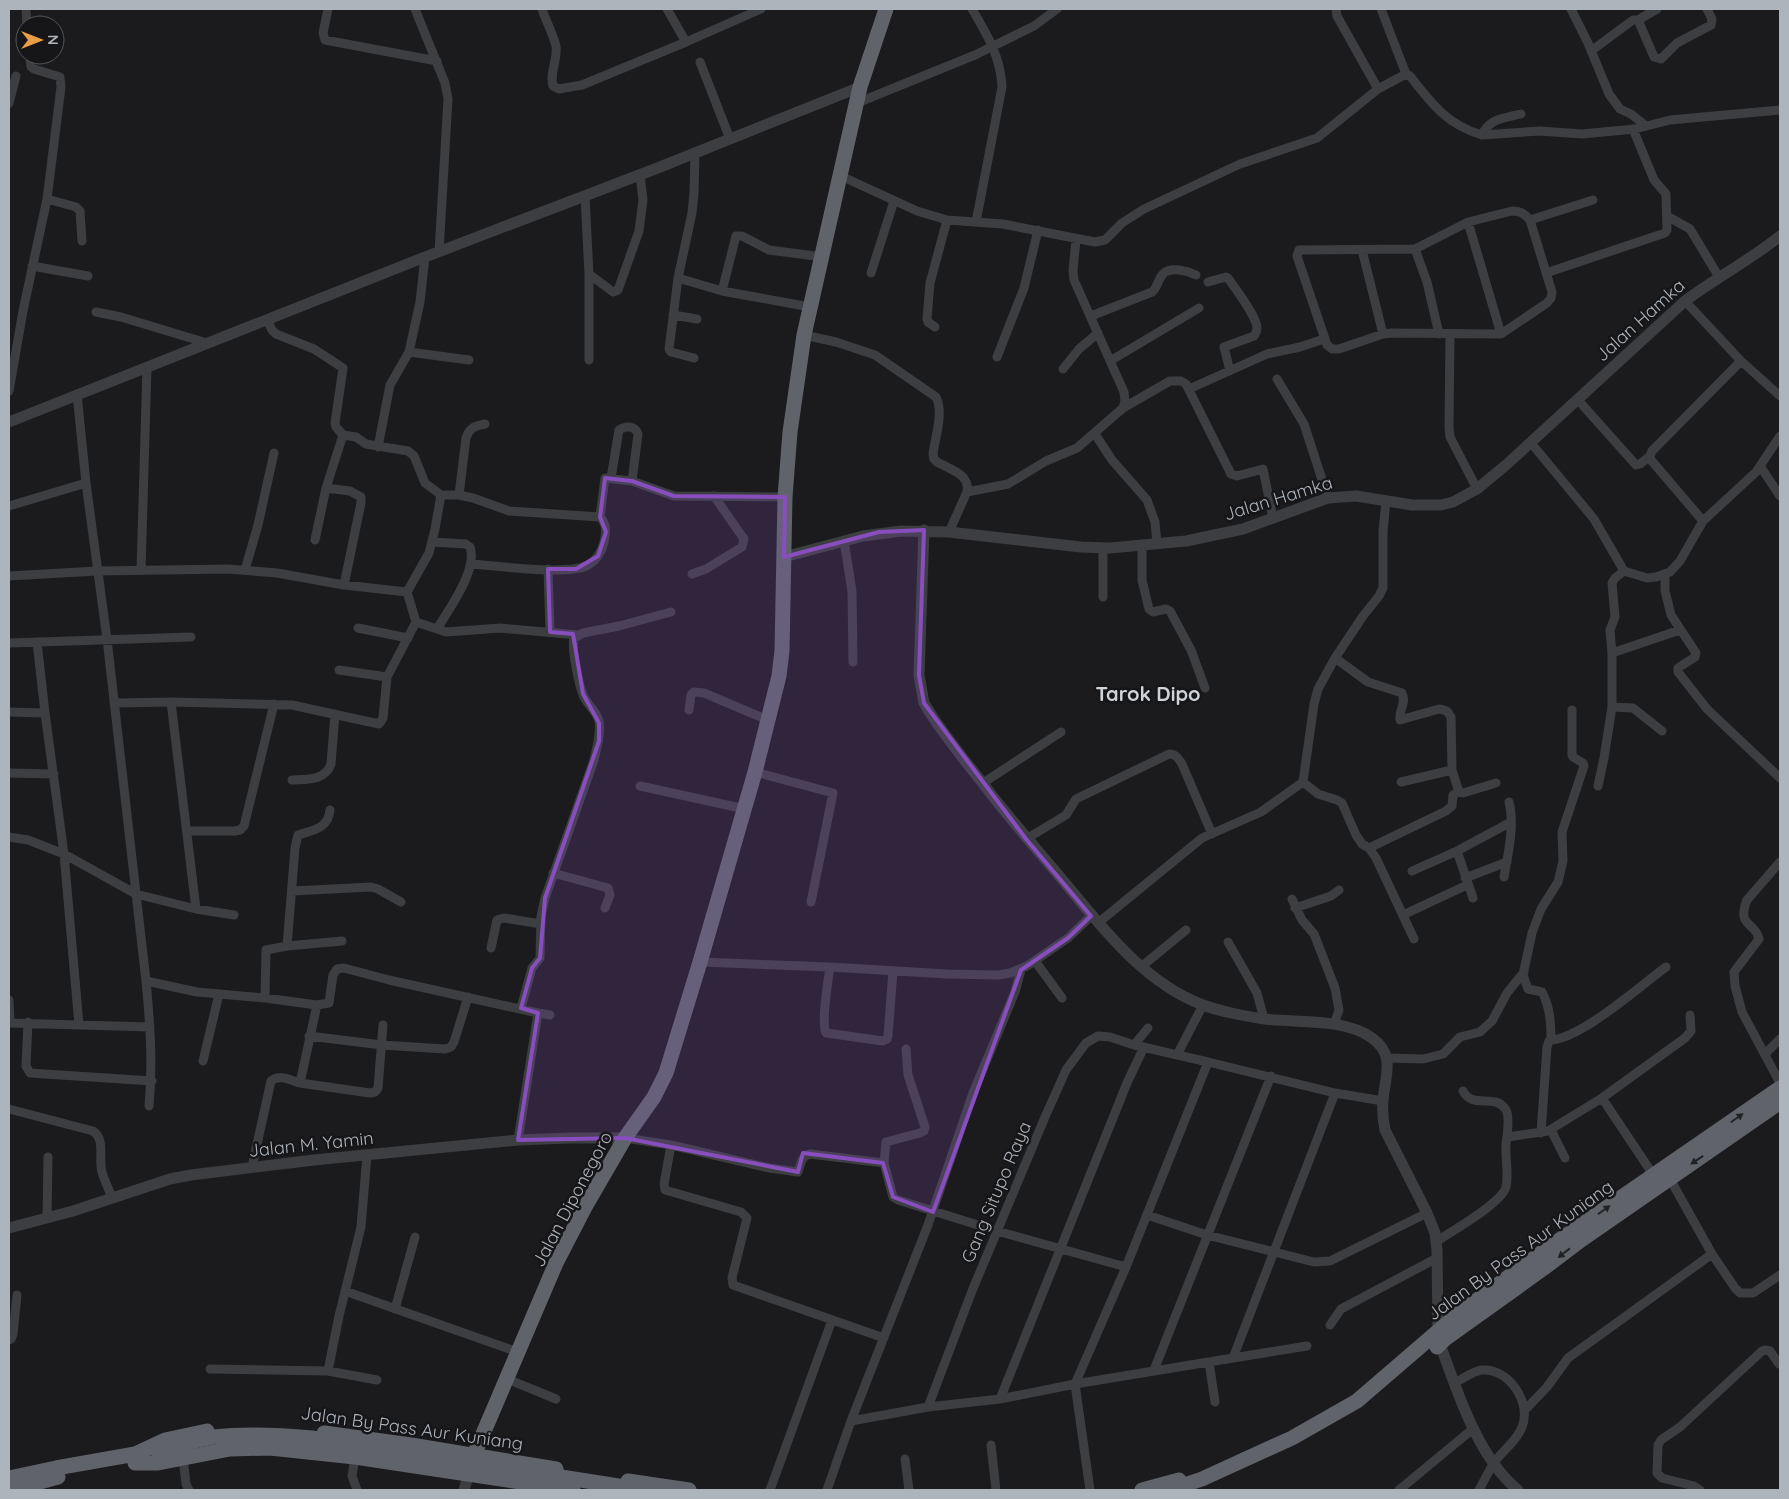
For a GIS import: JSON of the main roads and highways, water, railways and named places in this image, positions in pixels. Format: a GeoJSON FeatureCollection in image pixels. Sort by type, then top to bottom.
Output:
{"type":"FeatureCollection","features":[{"type":"Feature","properties":{"kind":"highway","name":"Jalan Diponegoro"},"geometry":{"type":"LineString","coordinates":[[474,1455],[556,1263],[585,1207],[625,1138],[654,1097],[666,1073],[745,809],[779,676],[782,651],[785,498],[791,423],[804,335],[860,87],[886,9]]}},
{"type":"Feature","properties":{"kind":"highway","name":"Jalan By Pass Aur Kuniang"},"geometry":{"type":"LineString","coordinates":[[1578,1235],[1654,1176],[1778,1095]]}},
{"type":"Feature","properties":{"kind":"highway","name":"Jalan By Pass Aur Kuniang"},"geometry":{"type":"LineString","coordinates":[[1189,1490],[1359,1405],[1439,1338],[1458,1314],[1545,1250],[1578,1235],[1670,1179],[1778,1095]]}},
{"type":"Feature","properties":{"kind":"highway","name":"Jalan By Pass Aur Kuniang"},"geometry":{"type":"LineString","coordinates":[[134,1459],[165,1440],[232,1428],[253,1428],[324,1433],[689,1490]]}},
{"type":"Feature","properties":{"kind":"highway","name":"Jalan By Pass Aur Kuniang"},"geometry":{"type":"LineString","coordinates":[[157,1454],[212,1438],[235,1435],[304,1437],[644,1490]]}},
{"type":"Feature","properties":{"kind":"highway","name":"Jalan By Pass Aur Kuniang"},"geometry":{"type":"LineString","coordinates":[[9,1478],[57,1473],[213,1444],[252,1440],[294,1443],[406,1458],[608,1490]]}},
{"type":"Feature","properties":{"kind":"highway","name":"Jalan By Pass Aur Kuniang"},"geometry":{"type":"LineString","coordinates":[[134,1459],[158,1463],[230,1449],[253,1447],[355,1457],[468,1474],[509,1485],[573,1490]]}},
{"type":"Feature","properties":{"kind":"highway","name":"Jalan By Pass Aur Kuniang"},"geometry":{"type":"LineString","coordinates":[[11,1490],[57,1473]]}},
{"type":"Feature","properties":{"kind":"highway"},"geometry":{"type":"LineString","coordinates":[[584,1490],[586,1474]]}},
{"type":"Feature","properties":{"kind":"highway","name":"Jalan By Pass Aur Kuniang"},"geometry":{"type":"LineString","coordinates":[[1142,1490],[1184,1478],[1197,1477],[1202,1485]]}},
{"type":"Feature","properties":{"kind":"highway","name":"Jalan By Pass Aur Kuniang"},"geometry":{"type":"LineString","coordinates":[[1169,1490],[1202,1485]]}},
{"type":"Feature","properties":{"kind":"district","name":"Tarok Dipo"},"geometry":{"type":"Point","coordinates":[1148,693]}}]}
